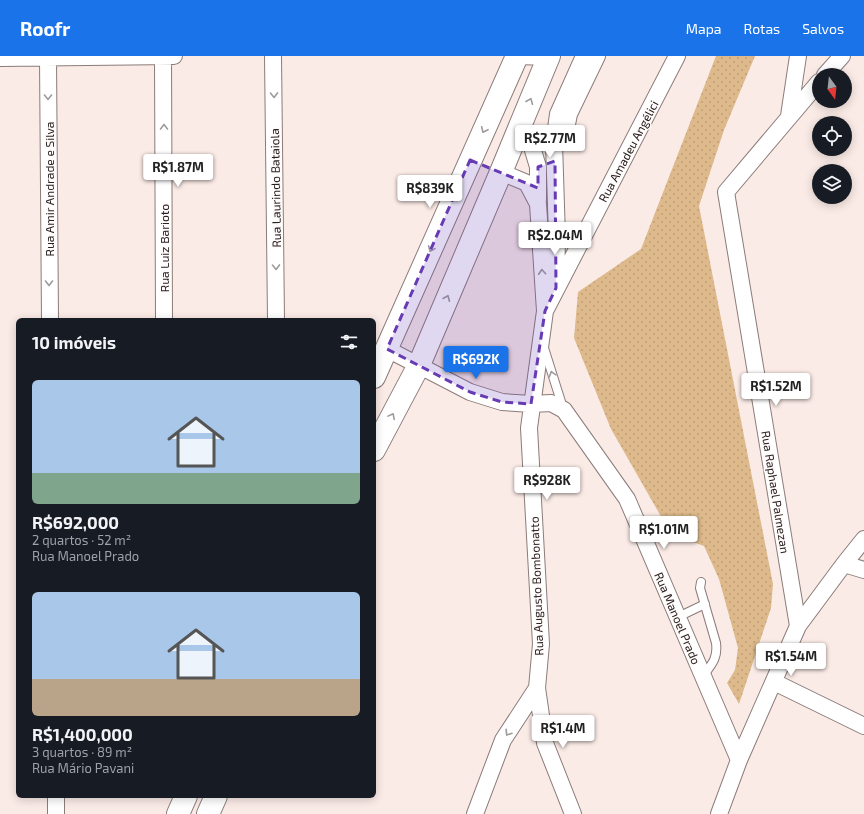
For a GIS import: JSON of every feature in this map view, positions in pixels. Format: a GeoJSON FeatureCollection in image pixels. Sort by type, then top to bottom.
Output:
{"type":"FeatureCollection","features":[{"type":"Feature","properties":{"kind":"street","name":"Rua Luiz Barioto"},"geometry":{"type":"LineString","coordinates":[[163,56],[164,318]]}},
{"type":"Feature","properties":{"kind":"street"},"geometry":{"type":"LineString","coordinates":[[0,58],[174,56]]}},
{"type":"Feature","properties":{"kind":"street","name":"Rua Laurindo Bataiola"},"geometry":{"type":"LineString","coordinates":[[273,56],[276,318]]}},
{"type":"Feature","properties":{"kind":"street"},"geometry":{"type":"LineString","coordinates":[[376,373],[470,160],[518,56],[548,56],[522,122],[419,365],[376,446]]}},
{"type":"Feature","properties":{"kind":"street"},"geometry":{"type":"LineString","coordinates":[[557,162],[554,143],[558,114],[584,56]]}},
{"type":"Feature","properties":{"kind":"street"},"geometry":{"type":"LineString","coordinates":[[556,288],[557,237],[555,184],[557,162],[569,114],[597,56]]}},
{"type":"Feature","properties":{"kind":"street","name":"Rua Amadeu Angélici"},"geometry":{"type":"LineString","coordinates":[[545,311],[678,56]]}},
{"type":"Feature","properties":{"kind":"street"},"geometry":{"type":"LineString","coordinates":[[789,116],[798,56]]}},
{"type":"Feature","properties":{"kind":"street"},"geometry":{"type":"LineString","coordinates":[[831,68],[842,56]]}},
{"type":"Feature","properties":{"kind":"street","name":"Rua Amir Andrade e Silva"},"geometry":{"type":"LineString","coordinates":[[48,58],[50,318]]}},
{"type":"Feature","properties":{"kind":"street"},"geometry":{"type":"LineString","coordinates":[[789,116],[812,90]]}},
{"type":"Feature","properties":{"kind":"street","name":"Rua Raphael Palmezan"},"geometry":{"type":"LineString","coordinates":[[789,116],[726,192],[798,626]]}},
{"type":"Feature","properties":{"kind":"street"},"geometry":{"type":"LineString","coordinates":[[522,122],[538,167],[538,204]]}},
{"type":"Feature","properties":{"kind":"street"},"geometry":{"type":"LineString","coordinates":[[470,160],[501,172]]}},
{"type":"Feature","properties":{"kind":"street"},"geometry":{"type":"LineString","coordinates":[[538,167],[557,162]]}},
{"type":"Feature","properties":{"kind":"street","name":"Rua Augusto Bombonatto"},"geometry":{"type":"LineString","coordinates":[[475,814],[503,740],[537,688],[541,644],[529,428],[531,404],[545,311],[538,204],[528,184],[501,172]]}},
{"type":"Feature","properties":{"kind":"street"},"geometry":{"type":"LineString","coordinates":[[387,349],[470,392],[502,402],[531,404],[551,403],[564,410]]}},
{"type":"Feature","properties":{"kind":"street","name":"Rua Manoel Prado"},"geometry":{"type":"LineString","coordinates":[[564,410],[627,499],[739,760]]}},
{"type":"Feature","properties":{"kind":"street"},"geometry":{"type":"LineString","coordinates":[[718,814],[739,760],[798,626],[864,539]]}},
{"type":"Feature","properties":{"kind":"street"},"geometry":{"type":"LineString","coordinates":[[844,564],[864,570]]}},
{"type":"Feature","properties":{"kind":"street"},"geometry":{"type":"LineString","coordinates":[[774,682],[864,726]]}},
{"type":"Feature","properties":{"kind":"street"},"geometry":{"type":"LineString","coordinates":[[537,688],[546,743],[573,814]]}},
{"type":"Feature","properties":{"kind":"street"},"geometry":{"type":"LineString","coordinates":[[56,798],[56,814]]}},
{"type":"Feature","properties":{"kind":"street"},"geometry":{"type":"LineString","coordinates":[[174,798],[177,814]]}},
{"type":"Feature","properties":{"kind":"street"},"geometry":{"type":"LineString","coordinates":[[177,814],[185,798]]}},
{"type":"Feature","properties":{"kind":"street"},"geometry":{"type":"LineString","coordinates":[[208,814],[215,798]]}},
{"type":"Feature","properties":{"kind":"lane"},"geometry":{"type":"LineString","coordinates":[[541,338],[564,410]]}},
{"type":"Feature","properties":{"kind":"lane"},"geometry":{"type":"LineString","coordinates":[[701,582],[700,588],[716,643],[717,652],[712,664],[703,676]]}},
{"type":"Feature","properties":{"kind":"lane"},"geometry":{"type":"LineString","coordinates":[[678,617],[704,604]]}},
{"type":"Feature","properties":{"kind":"highlighted area"},"geometry":{"type":"Polygon","coordinates":[[[470,160],[538,188],[538,167],[555,161],[556,288],[545,311],[531,404],[502,402],[470,392],[387,349],[470,160]]]}},
{"type":"Feature","properties":{"kind":"shaded area"},"geometry":{"type":"Polygon","coordinates":[[[716,56],[755,56],[724,130],[699,206],[773,584],[771,608],[739,704],[727,683],[735,670],[738,648],[719,579],[704,546],[671,534],[611,429],[574,338],[578,292],[641,249],[716,56]]]}}]}
